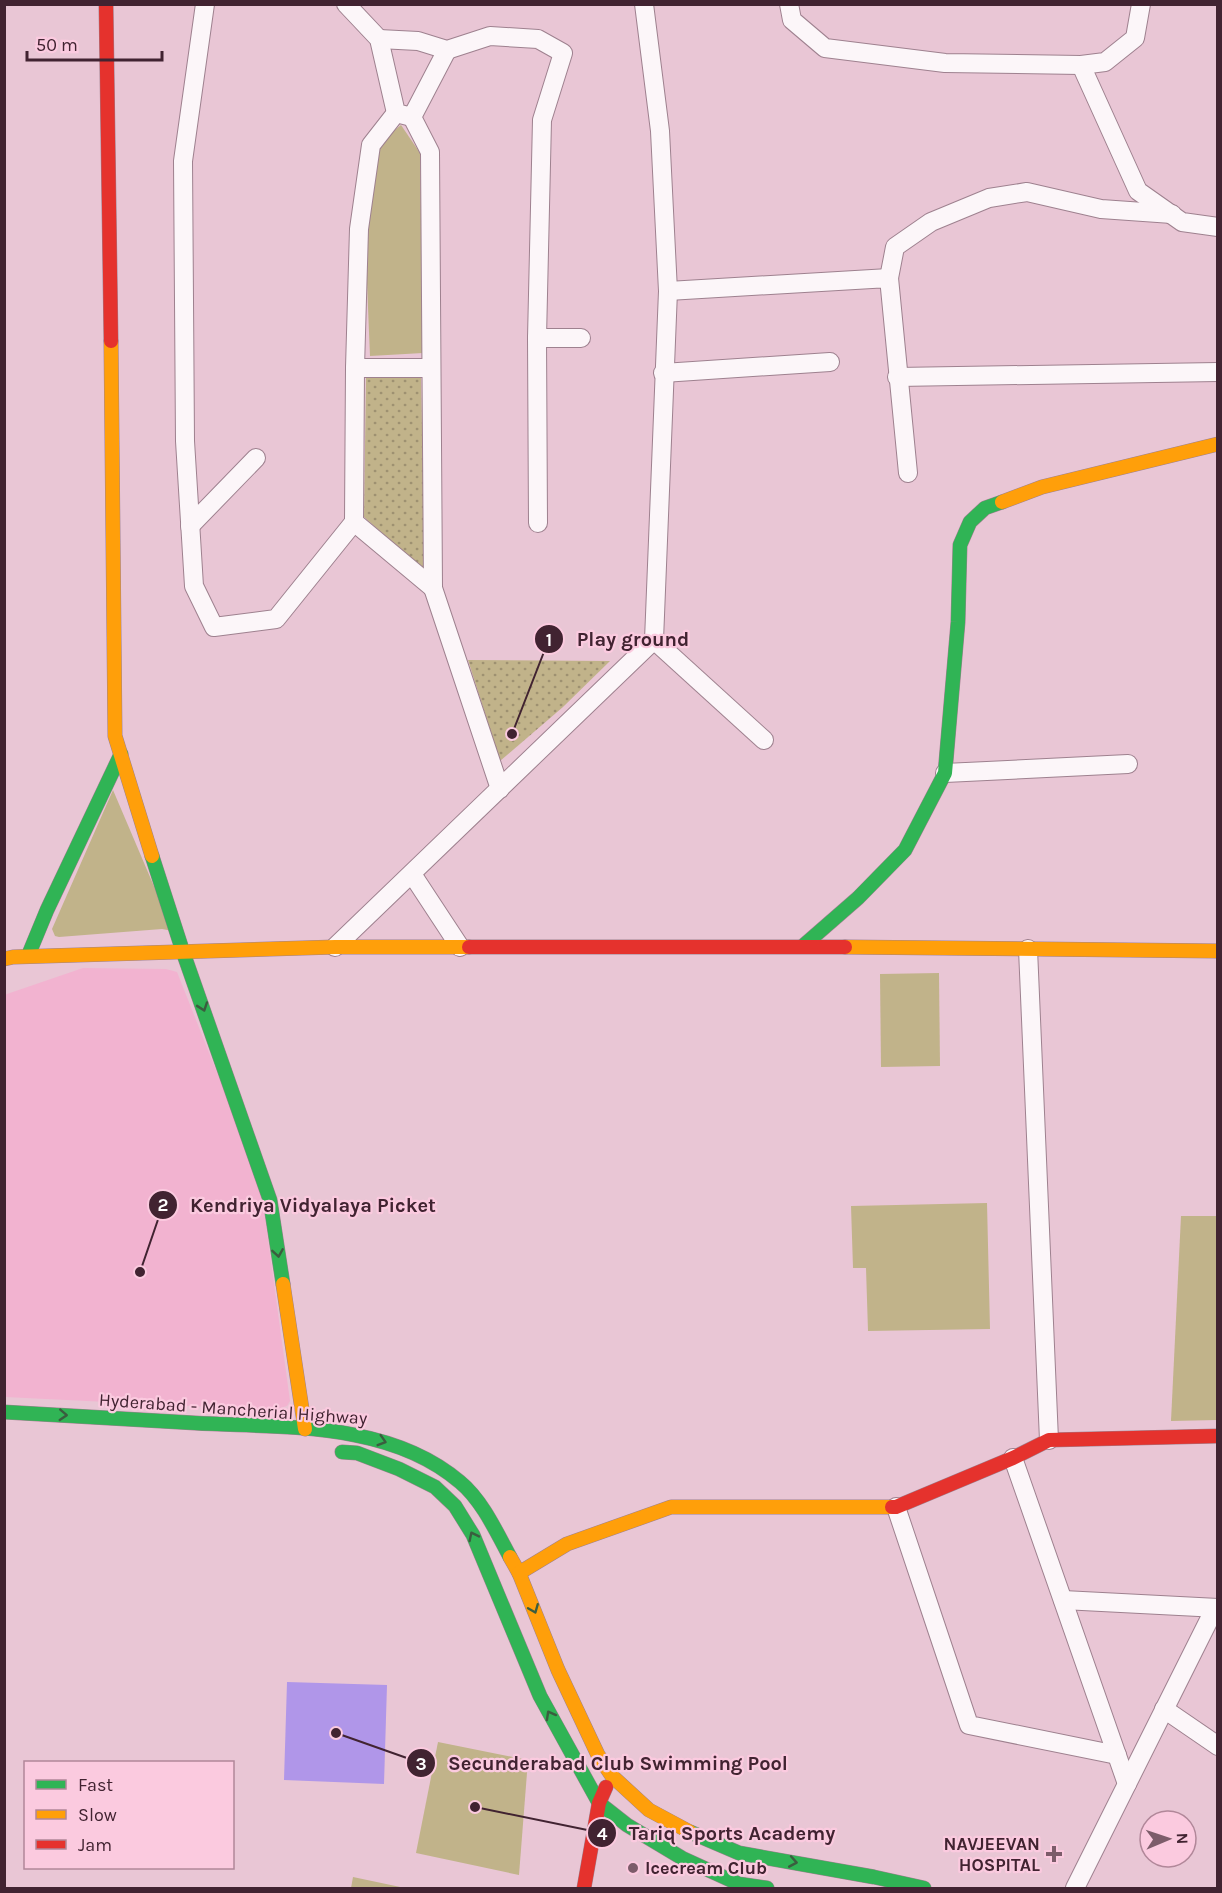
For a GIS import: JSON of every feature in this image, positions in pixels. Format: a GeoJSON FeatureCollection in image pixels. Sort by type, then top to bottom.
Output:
{"type":"FeatureCollection","features":[{"type":"Feature","properties":{"kind":"main road"},"geometry":{"type":"LineString","coordinates":[[106,4],[115,736],[140,822],[183,952],[270,1200],[305,1429]]}},
{"type":"Feature","properties":{"kind":"main road"},"geometry":{"type":"LineString","coordinates":[[802,946],[858,898],[905,850],[945,772],[958,622],[960,545],[970,522],[985,508],[1042,487],[1218,444]]}},
{"type":"Feature","properties":{"kind":"main road"},"geometry":{"type":"LineString","coordinates":[[28,957],[47,910],[121,754]]}},
{"type":"Feature","properties":{"kind":"main road"},"geometry":{"type":"LineString","coordinates":[[4,959],[183,952],[460,947],[802,946],[1218,951]]}},
{"type":"Feature","properties":{"kind":"main road","name":"Hyderabad - Mancherial Highway"},"geometry":{"type":"LineString","coordinates":[[4,1412],[305,1429],[379,1439],[402,1447],[436,1464],[462,1484],[489,1517],[519,1574],[558,1670],[589,1737],[612,1776],[649,1810],[696,1835],[739,1852],[924,1888]]}},
{"type":"Feature","properties":{"kind":"main road"},"geometry":{"type":"LineString","coordinates":[[519,1574],[567,1544],[671,1507],[896,1508],[1013,1458],[1049,1440],[1218,1436]]}},
{"type":"Feature","properties":{"kind":"main road","name":"Hyderabad - Mancherial Highway"},"geometry":{"type":"LineString","coordinates":[[326,1450],[357,1454],[399,1468],[435,1487],[455,1506],[473,1535],[540,1696],[599,1803],[627,1825],[710,1880],[767,1888]]}},
{"type":"Feature","properties":{"kind":"main road"},"geometry":{"type":"LineString","coordinates":[[584,1888],[599,1803],[612,1776]]}},
{"type":"Feature","properties":{"kind":"street"},"geometry":{"type":"LineString","coordinates":[[206,4],[183,161],[185,441],[194,586],[214,627],[276,619],[354,522],[358,230],[371,145],[404,115],[447,50]]}},
{"type":"Feature","properties":{"kind":"street"},"geometry":{"type":"LineString","coordinates":[[346,4],[379,39],[404,115],[430,152],[433,588],[500,789]]}},
{"type":"Feature","properties":{"kind":"street"},"geometry":{"type":"LineString","coordinates":[[335,948],[654,640],[668,291],[660,131],[644,4]]}},
{"type":"Feature","properties":{"kind":"street"},"geometry":{"type":"LineString","coordinates":[[789,4],[792,20],[825,48],[945,63],[1081,64],[1105,62],[1135,38],[1141,4]]}},
{"type":"Feature","properties":{"kind":"street"},"geometry":{"type":"LineString","coordinates":[[379,39],[418,41],[447,50],[490,36],[538,39],[563,53],[542,120],[537,338],[538,523]]}},
{"type":"Feature","properties":{"kind":"street"},"geometry":{"type":"LineString","coordinates":[[1081,64],[1138,191],[1182,222],[1218,227]]}},
{"type":"Feature","properties":{"kind":"street"},"geometry":{"type":"LineString","coordinates":[[908,473],[889,278],[896,247],[931,222],[989,198],[1026,192],[1101,209],[1172,214]]}},
{"type":"Feature","properties":{"kind":"street"},"geometry":{"type":"LineString","coordinates":[[668,291],[889,278]]}},
{"type":"Feature","properties":{"kind":"street"},"geometry":{"type":"LineString","coordinates":[[537,338],[581,338]]}},
{"type":"Feature","properties":{"kind":"street"},"geometry":{"type":"LineString","coordinates":[[663,373],[830,362]]}},
{"type":"Feature","properties":{"kind":"street"},"geometry":{"type":"LineString","coordinates":[[355,368],[431,368]]}},
{"type":"Feature","properties":{"kind":"street"},"geometry":{"type":"LineString","coordinates":[[897,377],[1218,372]]}},
{"type":"Feature","properties":{"kind":"street"},"geometry":{"type":"LineString","coordinates":[[190,526],[256,458]]}},
{"type":"Feature","properties":{"kind":"street"},"geometry":{"type":"LineString","coordinates":[[354,522],[433,588]]}},
{"type":"Feature","properties":{"kind":"street"},"geometry":{"type":"LineString","coordinates":[[654,640],[764,740]]}},
{"type":"Feature","properties":{"kind":"street"},"geometry":{"type":"LineString","coordinates":[[945,772],[1128,764]]}},
{"type":"Feature","properties":{"kind":"street"},"geometry":{"type":"LineString","coordinates":[[412,874],[460,947]]}},
{"type":"Feature","properties":{"kind":"street"},"geometry":{"type":"LineString","coordinates":[[1028,949],[1049,1440]]}},
{"type":"Feature","properties":{"kind":"street"},"geometry":{"type":"LineString","coordinates":[[1013,1458],[1127,1784]]}},
{"type":"Feature","properties":{"kind":"street"},"geometry":{"type":"LineString","coordinates":[[896,1508],[969,1725],[1117,1755]]}},
{"type":"Feature","properties":{"kind":"street"},"geometry":{"type":"LineString","coordinates":[[1063,1600],[1216,1608],[1075,1888]]}},
{"type":"Feature","properties":{"kind":"street"},"geometry":{"type":"LineString","coordinates":[[1164,1709],[1218,1746]]}},
{"type":"Feature","properties":{"kind":"shaded area"},"geometry":{"type":"Polygon","coordinates":[[[401,125],[420,153],[423,353],[370,356],[365,235],[380,142],[401,125]]]}},
{"type":"Feature","properties":{"kind":"shaded area"},"geometry":{"type":"Polygon","coordinates":[[[366,377],[421,378],[425,572],[364,517],[366,377]]]}},
{"type":"Feature","properties":{"kind":"shaded area"},"geometry":{"type":"Polygon","coordinates":[[[468,660],[610,661],[563,707],[500,761],[468,660]]]}},
{"type":"Feature","properties":{"kind":"shaded area"},"geometry":{"type":"Polygon","coordinates":[[[113,790],[173,931],[162,929],[55,936],[52,929],[113,790]]]}},
{"type":"Feature","properties":{"kind":"shaded area"},"geometry":{"type":"Polygon","coordinates":[[[83,968],[166,969],[177,972],[260,1181],[290,1401],[287,1406],[273,1410],[5,1397],[4,995],[83,968]]]}},
{"type":"Feature","properties":{"kind":"shaded area"},"geometry":{"type":"Polygon","coordinates":[[[939,973],[940,1066],[881,1067],[880,974],[939,973]]]}},
{"type":"Feature","properties":{"kind":"shaded area"},"geometry":{"type":"Polygon","coordinates":[[[987,1203],[990,1329],[868,1331],[866,1268],[853,1268],[851,1206],[987,1203]]]}},
{"type":"Feature","properties":{"kind":"shaded area"},"geometry":{"type":"Polygon","coordinates":[[[1181,1216],[1217,1216],[1217,1420],[1171,1421],[1181,1216]]]}},
{"type":"Feature","properties":{"kind":"shaded area"},"geometry":{"type":"Polygon","coordinates":[[[287,1682],[387,1685],[384,1784],[284,1780],[287,1682]]]}},
{"type":"Feature","properties":{"kind":"shaded area"},"geometry":{"type":"Polygon","coordinates":[[[438,1742],[528,1760],[519,1875],[416,1853],[438,1742]]]}},
{"type":"Feature","properties":{"kind":"shaded area"},"geometry":{"type":"Polygon","coordinates":[[[353,1877],[405,1888],[351,1888],[353,1877]]]}},
{"type":"Feature","properties":{"kind":"traffic: fast"},"geometry":{"type":"LineString","coordinates":[[803,946],[858,898],[905,850],[945,773],[958,622],[960,545],[970,522],[985,508],[1002,502]]}},
{"type":"Feature","properties":{"kind":"traffic: fast"},"geometry":{"type":"LineString","coordinates":[[28,956],[47,910],[121,754]]}},
{"type":"Feature","properties":{"kind":"traffic: fast"},"geometry":{"type":"LineString","coordinates":[[152,856],[183,952],[270,1200],[283,1284]]}},
{"type":"Feature","properties":{"kind":"traffic: fast"},"geometry":{"type":"LineString","coordinates":[[4,1412],[299,1428],[368,1438],[401,1448],[432,1462],[460,1482],[482,1507],[510,1557]]}},
{"type":"Feature","properties":{"kind":"traffic: fast"},"geometry":{"type":"LineString","coordinates":[[342,1452],[357,1453],[399,1469],[435,1487],[455,1506],[473,1535],[540,1696],[599,1803],[627,1825],[682,1858],[739,1884],[767,1888]]}},
{"type":"Feature","properties":{"kind":"traffic: fast"},"geometry":{"type":"LineString","coordinates":[[690,1832],[739,1853],[924,1888]]}},
{"type":"Feature","properties":{"kind":"traffic: slow"},"geometry":{"type":"LineString","coordinates":[[111,341],[115,736],[152,856]]}},
{"type":"Feature","properties":{"kind":"traffic: slow"},"geometry":{"type":"LineString","coordinates":[[1002,502],[1042,487],[1218,444]]}},
{"type":"Feature","properties":{"kind":"traffic: slow"},"geometry":{"type":"LineString","coordinates":[[4,959],[335,947],[469,947]]}},
{"type":"Feature","properties":{"kind":"traffic: slow"},"geometry":{"type":"LineString","coordinates":[[845,947],[1218,951]]}},
{"type":"Feature","properties":{"kind":"traffic: slow"},"geometry":{"type":"LineString","coordinates":[[283,1284],[305,1429]]}},
{"type":"Feature","properties":{"kind":"traffic: slow"},"geometry":{"type":"LineString","coordinates":[[519,1573],[567,1544],[671,1507],[892,1507]]}},
{"type":"Feature","properties":{"kind":"traffic: slow"},"geometry":{"type":"LineString","coordinates":[[510,1557],[519,1573],[558,1670],[598,1755],[612,1776],[649,1810],[690,1832]]}},
{"type":"Feature","properties":{"kind":"traffic: jam"},"geometry":{"type":"LineString","coordinates":[[106,4],[111,341]]}},
{"type":"Feature","properties":{"kind":"traffic: jam"},"geometry":{"type":"LineString","coordinates":[[469,947],[845,947]]}},
{"type":"Feature","properties":{"kind":"traffic: jam"},"geometry":{"type":"LineString","coordinates":[[892,1507],[1013,1458],[1049,1440],[1218,1436]]}},
{"type":"Feature","properties":{"kind":"traffic: jam"},"geometry":{"type":"LineString","coordinates":[[584,1888],[599,1803],[606,1787]]}},
{"type":"Feature","properties":{"kind":"place","name":"Play ground"},"geometry":{"type":"Point","coordinates":[512,734]}},
{"type":"Feature","properties":{"kind":"place","name":"Kendriya Vidyalaya Picket"},"geometry":{"type":"Point","coordinates":[140,1272]}},
{"type":"Feature","properties":{"kind":"place","name":"Secunderabad Club Swimming Pool"},"geometry":{"type":"Point","coordinates":[336,1733]}},
{"type":"Feature","properties":{"kind":"place","name":"Tariq Sports Academy"},"geometry":{"type":"Point","coordinates":[475,1807]}},
{"type":"Feature","properties":{"kind":"place","name":"NAVJEEVAN HOSPITAL"},"geometry":{"type":"Point","coordinates":[1054,1854]}},
{"type":"Feature","properties":{"kind":"place","name":"Icecream Club"},"geometry":{"type":"Point","coordinates":[633,1868]}}]}
